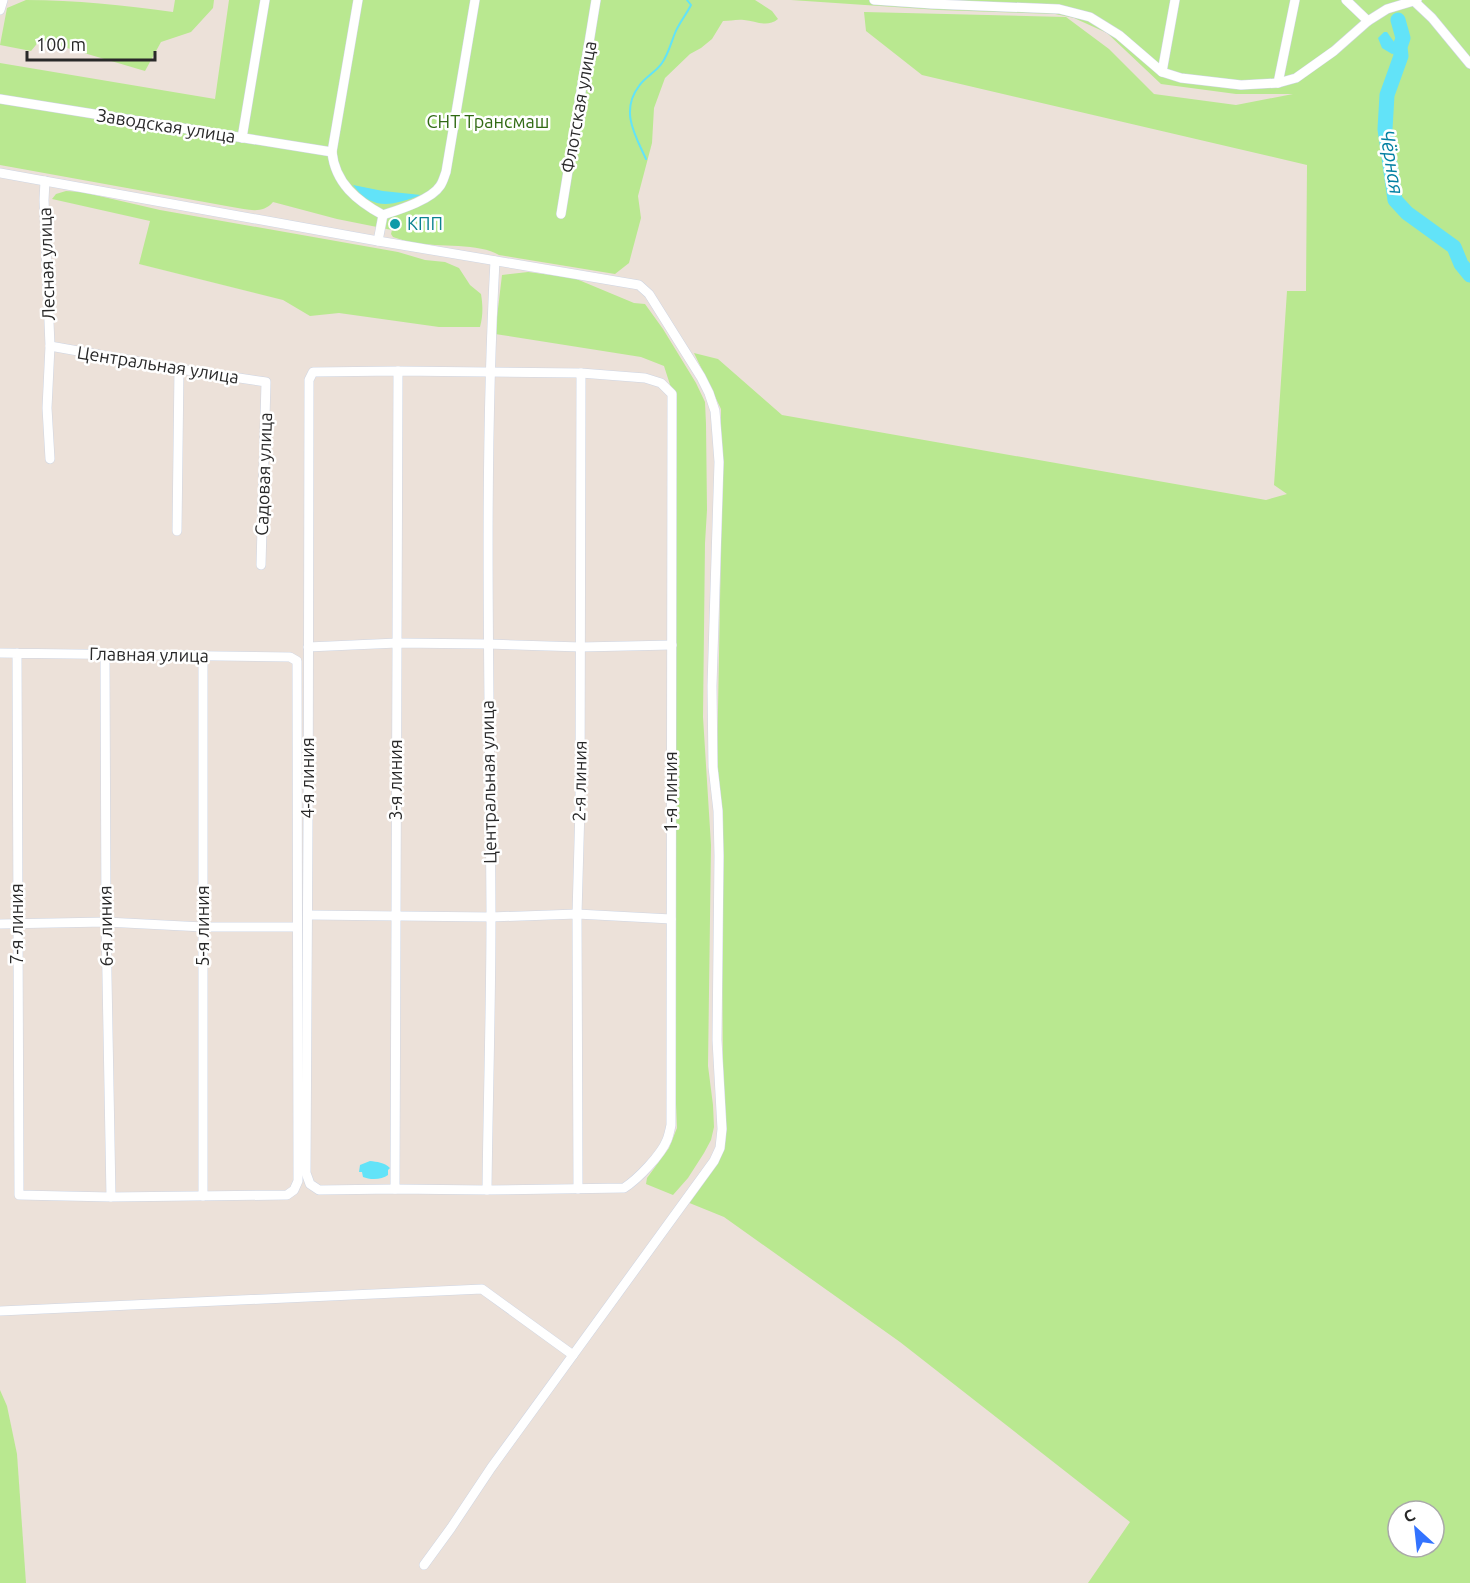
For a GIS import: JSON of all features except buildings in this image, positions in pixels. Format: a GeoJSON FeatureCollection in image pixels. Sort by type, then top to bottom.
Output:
{"type":"FeatureCollection","features":[{"type":"Feature","properties":{"kind":"street"},"geometry":{"type":"LineString","coordinates":[[0,10],[3,0]]}},
{"type":"Feature","properties":{"kind":"street"},"geometry":{"type":"LineString","coordinates":[[242,138],[265,0]]}},
{"type":"Feature","properties":{"kind":"street"},"geometry":{"type":"LineString","coordinates":[[358,0],[332,152],[336,170],[345,186],[382,215]]}},
{"type":"Feature","properties":{"kind":"street"},"geometry":{"type":"LineString","coordinates":[[382,215],[412,204],[434,193],[440,187],[446,172],[475,0]]}},
{"type":"Feature","properties":{"kind":"street","name":"Флотская улица"},"geometry":{"type":"LineString","coordinates":[[561,214],[596,0]]}},
{"type":"Feature","properties":{"kind":"street"},"geometry":{"type":"LineString","coordinates":[[874,0],[1060,4],[1090,17],[1119,35],[1162,72],[1180,78],[1241,85],[1278,83],[1296,78],[1334,51],[1368,21],[1387,9],[1416,1],[1470,64]]}},
{"type":"Feature","properties":{"kind":"street"},"geometry":{"type":"LineString","coordinates":[[1162,72],[1175,0]]}},
{"type":"Feature","properties":{"kind":"street"},"geometry":{"type":"LineString","coordinates":[[1278,83],[1295,0]]}},
{"type":"Feature","properties":{"kind":"street"},"geometry":{"type":"LineString","coordinates":[[1346,0],[1368,21]]}},
{"type":"Feature","properties":{"kind":"street","name":"Заводская улица"},"geometry":{"type":"LineString","coordinates":[[0,99],[332,152]]}},
{"type":"Feature","properties":{"kind":"street"},"geometry":{"type":"LineString","coordinates":[[0,173],[639,285],[650,294],[701,377],[715,411],[719,462],[712,686],[719,856],[717,1040],[722,1129],[720,1148],[714,1161],[491,1468],[424,1565]]}},
{"type":"Feature","properties":{"kind":"street","name":"Лесная улица"},"geometry":{"type":"LineString","coordinates":[[45,181],[50,346],[48,408],[50,459]]}},
{"type":"Feature","properties":{"kind":"street"},"geometry":{"type":"LineString","coordinates":[[378,241],[382,215]]}},
{"type":"Feature","properties":{"kind":"street","name":"Центральная улица"},"geometry":{"type":"LineString","coordinates":[[487,1190],[491,917],[488,644],[490,373],[495,261]]}},
{"type":"Feature","properties":{"kind":"street","name":"Центральная улица"},"geometry":{"type":"LineString","coordinates":[[50,346],[266,382]]}},
{"type":"Feature","properties":{"kind":"street"},"geometry":{"type":"LineString","coordinates":[[177,531],[179,369]]}},
{"type":"Feature","properties":{"kind":"street"},"geometry":{"type":"LineString","coordinates":[[398,371],[581,373]]}},
{"type":"Feature","properties":{"kind":"street","name":"4-я линия"},"geometry":{"type":"LineString","coordinates":[[395,1189],[319,1190],[310,1184],[306,1173],[309,915],[309,380],[313,372],[398,371]]}},
{"type":"Feature","properties":{"kind":"street","name":"3-я линия"},"geometry":{"type":"LineString","coordinates":[[395,1189],[398,371]]}},
{"type":"Feature","properties":{"kind":"street","name":"1-я линия"},"geometry":{"type":"LineString","coordinates":[[578,1189],[624,1188],[636,1181],[668,1139],[671,1125],[672,394],[661,383],[645,378],[581,373]]}},
{"type":"Feature","properties":{"kind":"street","name":"2-я линия"},"geometry":{"type":"LineString","coordinates":[[578,1189],[577,914],[580,807],[581,373]]}},
{"type":"Feature","properties":{"kind":"street","name":"Садовая улица"},"geometry":{"type":"LineString","coordinates":[[261,565],[266,382]]}},
{"type":"Feature","properties":{"kind":"street"},"geometry":{"type":"LineString","coordinates":[[308,647],[397,644],[580,647],[672,645]]}},
{"type":"Feature","properties":{"kind":"street","name":"Главная улица"},"geometry":{"type":"LineString","coordinates":[[0,653],[290,657],[297,661],[297,927]]}},
{"type":"Feature","properties":{"kind":"street","name":"7-я линия"},"geometry":{"type":"LineString","coordinates":[[17,653],[19,1195],[111,1197]]}},
{"type":"Feature","properties":{"kind":"street","name":"6-я линия"},"geometry":{"type":"LineString","coordinates":[[105,654],[106,922],[111,1197]]}},
{"type":"Feature","properties":{"kind":"street","name":"5-я линия"},"geometry":{"type":"LineString","coordinates":[[203,656],[203,1196]]}},
{"type":"Feature","properties":{"kind":"street"},"geometry":{"type":"LineString","coordinates":[[309,915],[491,917],[577,914],[671,919]]}},
{"type":"Feature","properties":{"kind":"street"},"geometry":{"type":"LineString","coordinates":[[0,924],[106,922],[203,927],[297,927],[297,1181],[294,1190],[287,1194],[111,1197]]}},
{"type":"Feature","properties":{"kind":"street"},"geometry":{"type":"LineString","coordinates":[[395,1189],[578,1189]]}},
{"type":"Feature","properties":{"kind":"street"},"geometry":{"type":"LineString","coordinates":[[0,1311],[482,1288],[573,1354]]}},
{"type":"Feature","properties":{"kind":"green space"},"geometry":{"type":"Polygon","coordinates":[[[26,0],[100,3],[173,12],[175,0],[214,0],[213,8],[191,32],[161,42],[145,71],[40,40],[31,51],[0,45],[7,8],[26,0]]]}},
{"type":"Feature","properties":{"kind":"green space","name":"СНТ Трансмаш"},"geometry":{"type":"Polygon","coordinates":[[[229,0],[755,0],[772,11],[778,19],[766,24],[741,20],[723,21],[712,39],[690,54],[665,78],[654,108],[652,143],[638,196],[641,218],[629,263],[615,274],[499,255],[470,247],[412,243],[393,237],[392,230],[337,219],[273,202],[264,209],[249,210],[0,165],[0,63],[215,99],[229,0]]]}},
{"type":"Feature","properties":{"kind":"green space"},"geometry":{"type":"Polygon","coordinates":[[[791,0],[1470,0],[1470,1583],[1088,1583],[1130,1522],[900,1342],[724,1217],[687,1202],[720,1157],[726,1131],[722,962],[723,817],[717,762],[721,409],[694,353],[718,359],[782,415],[1266,500],[1287,494],[1274,485],[1287,291],[1306,291],[1307,165],[922,75],[866,31],[864,12],[1066,17],[1109,49],[1154,94],[1236,105],[1293,94],[1236,94],[1161,84],[1107,33],[1074,18],[1055,14],[939,10],[791,0]]]}},
{"type":"Feature","properties":{"kind":"green space"},"geometry":{"type":"Polygon","coordinates":[[[66,191],[82,192],[160,210],[445,262],[459,268],[470,285],[481,294],[480,327],[439,327],[339,313],[310,316],[283,300],[139,264],[150,221],[52,199],[56,194],[66,191]]]}},
{"type":"Feature","properties":{"kind":"green space"},"geometry":{"type":"Polygon","coordinates":[[[528,272],[574,278],[634,303],[645,304],[663,329],[705,402],[707,510],[703,717],[711,845],[708,1066],[714,1127],[711,1140],[704,1153],[688,1178],[673,1195],[646,1184],[647,1178],[669,1148],[677,1128],[672,391],[664,366],[641,357],[495,334],[502,275],[528,272]]]}},
{"type":"Feature","properties":{"kind":"green space"},"geometry":{"type":"Polygon","coordinates":[[[0,1390],[7,1406],[17,1454],[26,1583],[0,1583],[0,1390]]]}},
{"type":"Feature","properties":{"kind":"water"},"geometry":{"type":"Polygon","coordinates":[[[1387,32],[1399,49],[1398,52],[1392,54],[1382,48],[1378,38],[1387,32]]]}},
{"type":"Feature","properties":{"kind":"water"},"geometry":{"type":"Polygon","coordinates":[[[353,185],[421,195],[392,203],[376,203],[361,194],[353,185]]]}},
{"type":"Feature","properties":{"kind":"water"},"geometry":{"type":"Polygon","coordinates":[[[370,1161],[388,1166],[390,1168],[388,1175],[376,1179],[363,1177],[362,1172],[359,1172],[360,1165],[370,1161]]]}},
{"type":"Feature","properties":{"kind":"waterway"},"geometry":{"type":"LineString","coordinates":[[646,159],[631,123],[633,95],[644,80],[660,66],[666,56],[677,29],[691,5],[687,0]]}},
{"type":"Feature","properties":{"kind":"waterway","name":"Чёрная"},"geometry":{"type":"LineString","coordinates":[[1398,20],[1403,38],[1400,47],[1401,56],[1387,95],[1385,129],[1395,200],[1407,213],[1454,247],[1461,264],[1470,275]]}},
{"type":"Feature","properties":{"kind":"place","name":"КПП"},"geometry":{"type":"Point","coordinates":[395,224]}}]}
